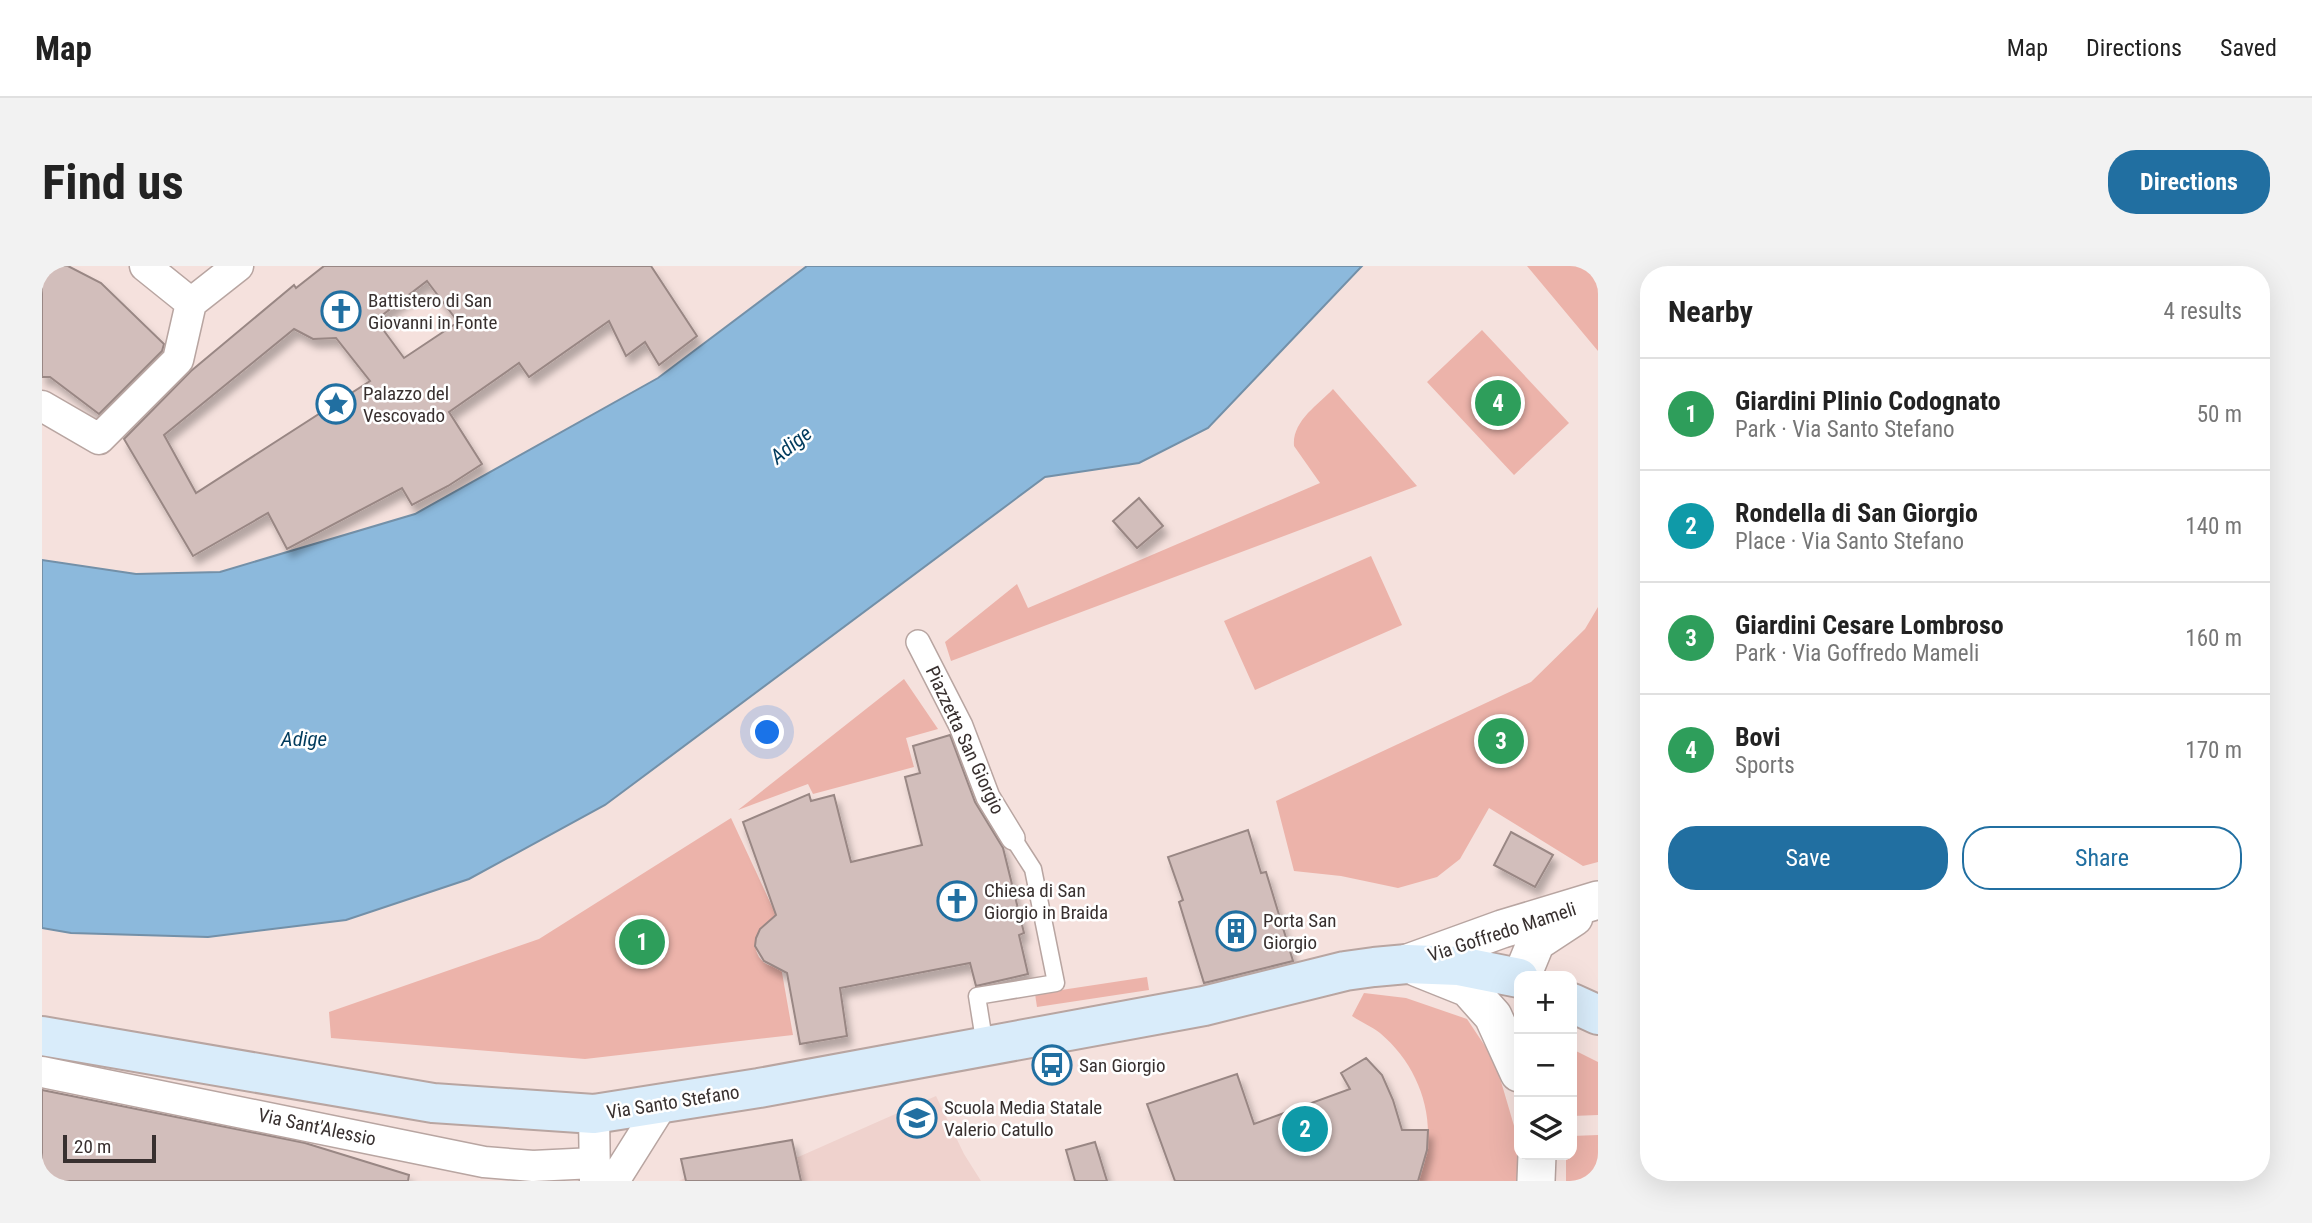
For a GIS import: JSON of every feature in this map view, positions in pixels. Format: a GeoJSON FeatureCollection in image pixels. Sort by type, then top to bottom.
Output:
{"type":"FeatureCollection","features":[{"type":"Feature","properties":{"kind":"main road","name":"Via Goffredo Mameli"},"geometry":{"type":"LineString","coordinates":[[1299,982],[1345,971],[1407,964],[1459,966],[1514,976]]}},
{"type":"Feature","properties":{"kind":"main road","name":"Via Santo Stefano"},"geometry":{"type":"LineString","coordinates":[[42,1036],[432,1103],[594,1114],[1203,1006],[1299,982]]}},
{"type":"Feature","properties":{"kind":"main road"},"geometry":{"type":"LineString","coordinates":[[1577,1006],[1598,1016]]}},
{"type":"Feature","properties":{"kind":"street"},"geometry":{"type":"LineString","coordinates":[[145,266],[191,303]]}},
{"type":"Feature","properties":{"kind":"street"},"geometry":{"type":"LineString","coordinates":[[42,406],[99,439],[178,360],[191,303],[238,266]]}},
{"type":"Feature","properties":{"kind":"street","name":"Piazzetta San Giorgio"},"geometry":{"type":"LineString","coordinates":[[918,642],[961,726],[988,797],[1013,838]]}},
{"type":"Feature","properties":{"kind":"street","name":"Via Goffredo Mameli"},"geometry":{"type":"LineString","coordinates":[[1407,964],[1502,929],[1598,900]]}},
{"type":"Feature","properties":{"kind":"street","name":"Via Goffredo Mameli"},"geometry":{"type":"LineString","coordinates":[[1523,971],[1536,942],[1598,900]]}},
{"type":"Feature","properties":{"kind":"street"},"geometry":{"type":"LineString","coordinates":[[1407,964],[1468,988],[1493,1016],[1514,1062]]}},
{"type":"Feature","properties":{"kind":"street","name":"Via Sant'Alessio"},"geometry":{"type":"LineString","coordinates":[[42,1072],[483,1171],[533,1166],[601,1175]]}},
{"type":"Feature","properties":{"kind":"street"},"geometry":{"type":"LineString","coordinates":[[601,1175],[663,1103]]}},
{"type":"Feature","properties":{"kind":"street"},"geometry":{"type":"LineString","coordinates":[[594,1114],[601,1175]]}},
{"type":"Feature","properties":{"kind":"street"},"geometry":{"type":"LineString","coordinates":[[1536,1160],[1536,1181]]}},
{"type":"Feature","properties":{"kind":"lane"},"geometry":{"type":"LineString","coordinates":[[985,1046],[977,996],[1056,983],[1033,869],[1013,838]]}},
{"type":"Feature","properties":{"kind":"shaded area"},"geometry":{"type":"Polygon","coordinates":[[[1527,266],[1598,266],[1598,351],[1527,266]]]}},
{"type":"Feature","properties":{"kind":"shaded area"},"geometry":{"type":"Polygon","coordinates":[[[1482,330],[1569,423],[1514,475],[1427,382],[1482,330]]]}},
{"type":"Feature","properties":{"kind":"shaded area"},"geometry":{"type":"Polygon","coordinates":[[[1333,389],[1417,486],[951,661],[945,642],[1017,584],[1028,608],[1320,483],[1294,446],[1294,437],[1307,414],[1333,389]]]}},
{"type":"Feature","properties":{"kind":"shaded area"},"geometry":{"type":"Polygon","coordinates":[[[1371,556],[1402,625],[1255,690],[1224,621],[1371,556]]]}},
{"type":"Feature","properties":{"kind":"shaded area"},"geometry":{"type":"Polygon","coordinates":[[[1598,607],[1598,862],[1583,866],[1489,808],[1460,859],[1437,877],[1398,888],[1341,876],[1294,871],[1276,801],[1531,682],[1585,629],[1598,607]]]}},
{"type":"Feature","properties":{"kind":"shaded area"},"geometry":{"type":"Polygon","coordinates":[[[904,679],[938,729],[906,738],[914,767],[813,794],[808,784],[738,810],[904,679]]]}},
{"type":"Feature","properties":{"kind":"shaded area"},"geometry":{"type":"Polygon","coordinates":[[[731,818],[777,917],[761,929],[757,938],[757,954],[762,961],[781,967],[793,1035],[585,1059],[331,1038],[329,1012],[539,939],[731,818]]]}},
{"type":"Feature","properties":{"kind":"shaded area"},"geometry":{"type":"Polygon","coordinates":[[[1147,977],[1149,990],[1037,1007],[1035,994],[1147,977]]]}},
{"type":"Feature","properties":{"kind":"shaded area"},"geometry":{"type":"Polygon","coordinates":[[[1364,993],[1406,998],[1467,1019],[1495,1061],[1514,1126],[1517,1181],[1418,1181],[1428,1141],[1424,1101],[1417,1082],[1395,1048],[1380,1033],[1352,1016],[1364,993]]]}},
{"type":"Feature","properties":{"kind":"shaded area"},"geometry":{"type":"Polygon","coordinates":[[[1577,1052],[1598,1062],[1598,1115],[1577,1116],[1577,1052]]]}},
{"type":"Feature","properties":{"kind":"shaded area","name":"Scuola Media Statale Valerio Catullo"},"geometry":{"type":"Polygon","coordinates":[[[936,1096],[964,1154],[981,1181],[679,1181],[685,1178],[681,1159],[792,1140],[796,1158],[936,1096]]]}},
{"type":"Feature","properties":{"kind":"shaded area"},"geometry":{"type":"Polygon","coordinates":[[[1598,1135],[1598,1181],[1566,1181],[1566,1160],[1577,1160],[1577,1136],[1598,1135]]]}},
{"type":"Feature","properties":{"kind":"water","name":"Adige"},"geometry":{"type":"Polygon","coordinates":[[[807,266],[1362,266],[1208,428],[1139,463],[1045,477],[605,805],[469,879],[346,920],[208,937],[71,933],[42,928],[42,560],[136,574],[220,572],[415,514],[658,378],[807,266]]]}},
{"type":"Feature","properties":{"kind":"building"},"geometry":{"type":"Polygon","coordinates":[[[42,266],[68,266],[101,283],[164,344],[162,351],[99,414],[50,377],[42,377],[42,266]]]}},
{"type":"Feature","properties":{"kind":"building"},"geometry":{"type":"Polygon","coordinates":[[[324,266],[651,266],[697,336],[659,365],[645,342],[626,356],[609,321],[529,377],[519,363],[449,412],[482,464],[448,486],[412,505],[402,488],[287,549],[268,513],[193,556],[124,439],[191,371],[294,285],[296,288],[324,266]],[[427,281],[376,320],[404,358],[458,322],[427,281]],[[294,329],[164,435],[196,493],[370,381],[336,338],[313,339],[294,329]]]}},
{"type":"Feature","properties":{"kind":"building"},"geometry":{"type":"Polygon","coordinates":[[[1139,498],[1163,526],[1137,548],[1113,521],[1139,498]]]}},
{"type":"Feature","properties":{"kind":"building"},"geometry":{"type":"Polygon","coordinates":[[[950,735],[975,802],[1003,848],[1024,933],[1019,935],[1028,974],[976,986],[970,963],[840,988],[847,1036],[800,1044],[787,973],[764,961],[755,946],[760,929],[776,915],[743,822],[809,794],[811,801],[834,795],[851,862],[922,845],[905,777],[920,773],[913,746],[950,735]]]}},
{"type":"Feature","properties":{"kind":"building","name":"Porta San Giorgio"},"geometry":{"type":"Polygon","coordinates":[[[1248,830],[1261,873],[1266,872],[1293,961],[1204,983],[1179,902],[1183,900],[1168,857],[1248,830]]]}},
{"type":"Feature","properties":{"kind":"building"},"geometry":{"type":"Polygon","coordinates":[[[1511,832],[1553,855],[1535,887],[1494,865],[1511,832]]]}},
{"type":"Feature","properties":{"kind":"building"},"geometry":{"type":"Polygon","coordinates":[[[1366,1058],[1382,1075],[1402,1130],[1428,1130],[1427,1150],[1418,1181],[1175,1181],[1147,1104],[1237,1074],[1254,1124],[1350,1089],[1341,1073],[1366,1058]]]}},
{"type":"Feature","properties":{"kind":"building"},"geometry":{"type":"Polygon","coordinates":[[[42,1090],[305,1143],[409,1175],[408,1181],[42,1181],[42,1090]]]}},
{"type":"Feature","properties":{"kind":"building"},"geometry":{"type":"Polygon","coordinates":[[[792,1140],[801,1181],[686,1181],[681,1159],[792,1140]]]}},
{"type":"Feature","properties":{"kind":"building"},"geometry":{"type":"Polygon","coordinates":[[[1095,1142],[1107,1181],[1075,1181],[1066,1150],[1095,1142]]]}},
{"type":"Feature","properties":{"kind":"place","name":"Battistero di San Giovanni in Fonte"},"geometry":{"type":"Point","coordinates":[341,311]}},
{"type":"Feature","properties":{"kind":"place","name":"Bovi"},"geometry":{"type":"Point","coordinates":[1498,403]}},
{"type":"Feature","properties":{"kind":"place","name":"Palazzo del Vescovado"},"geometry":{"type":"Point","coordinates":[336,404]}},
{"type":"Feature","properties":{"kind":"place","name":"Giardini Cesare Lombroso"},"geometry":{"type":"Point","coordinates":[1501,741]}},
{"type":"Feature","properties":{"kind":"place","name":"Chiesa di San Giorgio in Braida"},"geometry":{"type":"Point","coordinates":[957,901]}},
{"type":"Feature","properties":{"kind":"place","name":"Porta San Giorgio"},"geometry":{"type":"Point","coordinates":[1236,931]}},
{"type":"Feature","properties":{"kind":"place","name":"Giardini Plinio Codognato"},"geometry":{"type":"Point","coordinates":[642,942]}},
{"type":"Feature","properties":{"kind":"place","name":"San Giorgio"},"geometry":{"type":"Point","coordinates":[1052,1065]}},
{"type":"Feature","properties":{"kind":"place","name":"Scuola Media Statale Valerio Catullo"},"geometry":{"type":"Point","coordinates":[917,1118]}},
{"type":"Feature","properties":{"kind":"place","name":"Rondella di San Giorgio"},"geometry":{"type":"Point","coordinates":[1305,1129]}}]}
